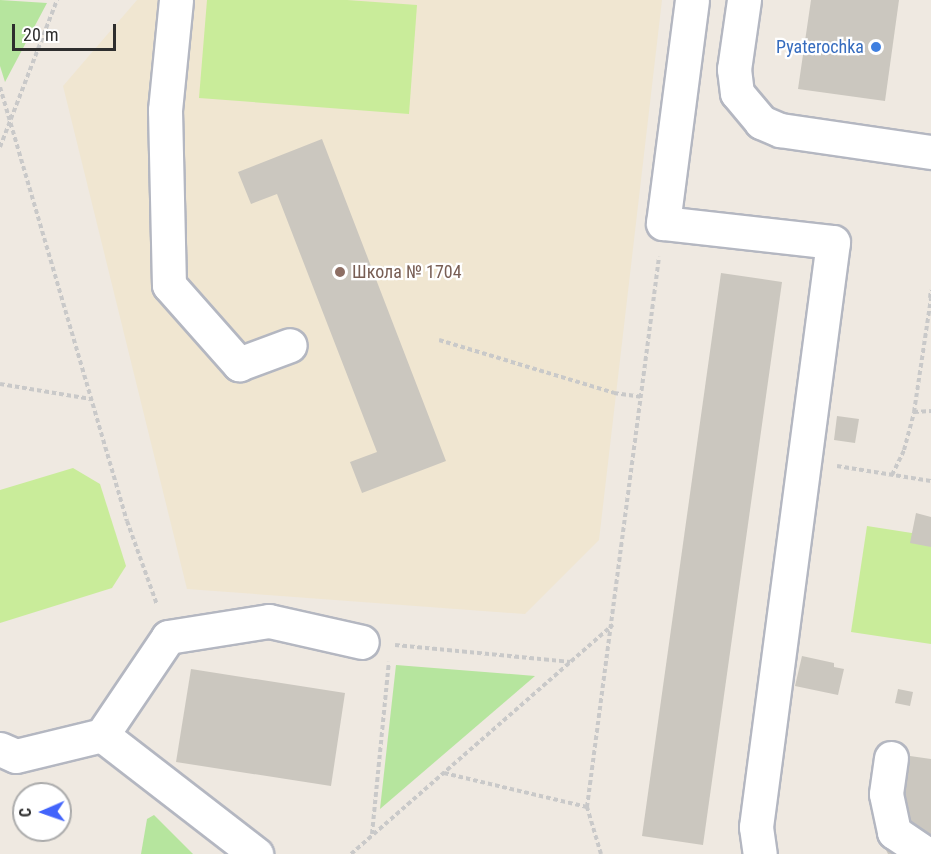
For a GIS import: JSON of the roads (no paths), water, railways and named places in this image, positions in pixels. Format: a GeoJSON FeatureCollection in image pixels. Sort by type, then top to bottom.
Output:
{"type":"FeatureCollection","features":[{"type":"Feature","properties":{"kind":"lane"},"geometry":{"type":"LineString","coordinates":[[176,0],[165,110],[169,285],[239,364],[290,345]]}},
{"type":"Feature","properties":{"kind":"lane"},"geometry":{"type":"LineString","coordinates":[[692,0],[663,223],[833,242],[802,460],[756,827],[760,854]]}},
{"type":"Feature","properties":{"kind":"lane"},"geometry":{"type":"LineString","coordinates":[[744,0],[734,69],[737,93],[761,122],[780,130],[931,152]]}},
{"type":"Feature","properties":{"kind":"lane"},"geometry":{"type":"LineString","coordinates":[[0,749],[16,756],[102,735],[168,637],[268,621],[362,642]]}},
{"type":"Feature","properties":{"kind":"lane"},"geometry":{"type":"LineString","coordinates":[[102,735],[256,854]]}},
{"type":"Feature","properties":{"kind":"lane"},"geometry":{"type":"LineString","coordinates":[[891,758],[886,794],[894,832],[927,854]]}},
{"type":"Feature","properties":{"kind":"place","name":"Pyaterochka"},"geometry":{"type":"Point","coordinates":[876,47]}},
{"type":"Feature","properties":{"kind":"place","name":"Школа № 1704"},"geometry":{"type":"Point","coordinates":[340,272]}}]}
